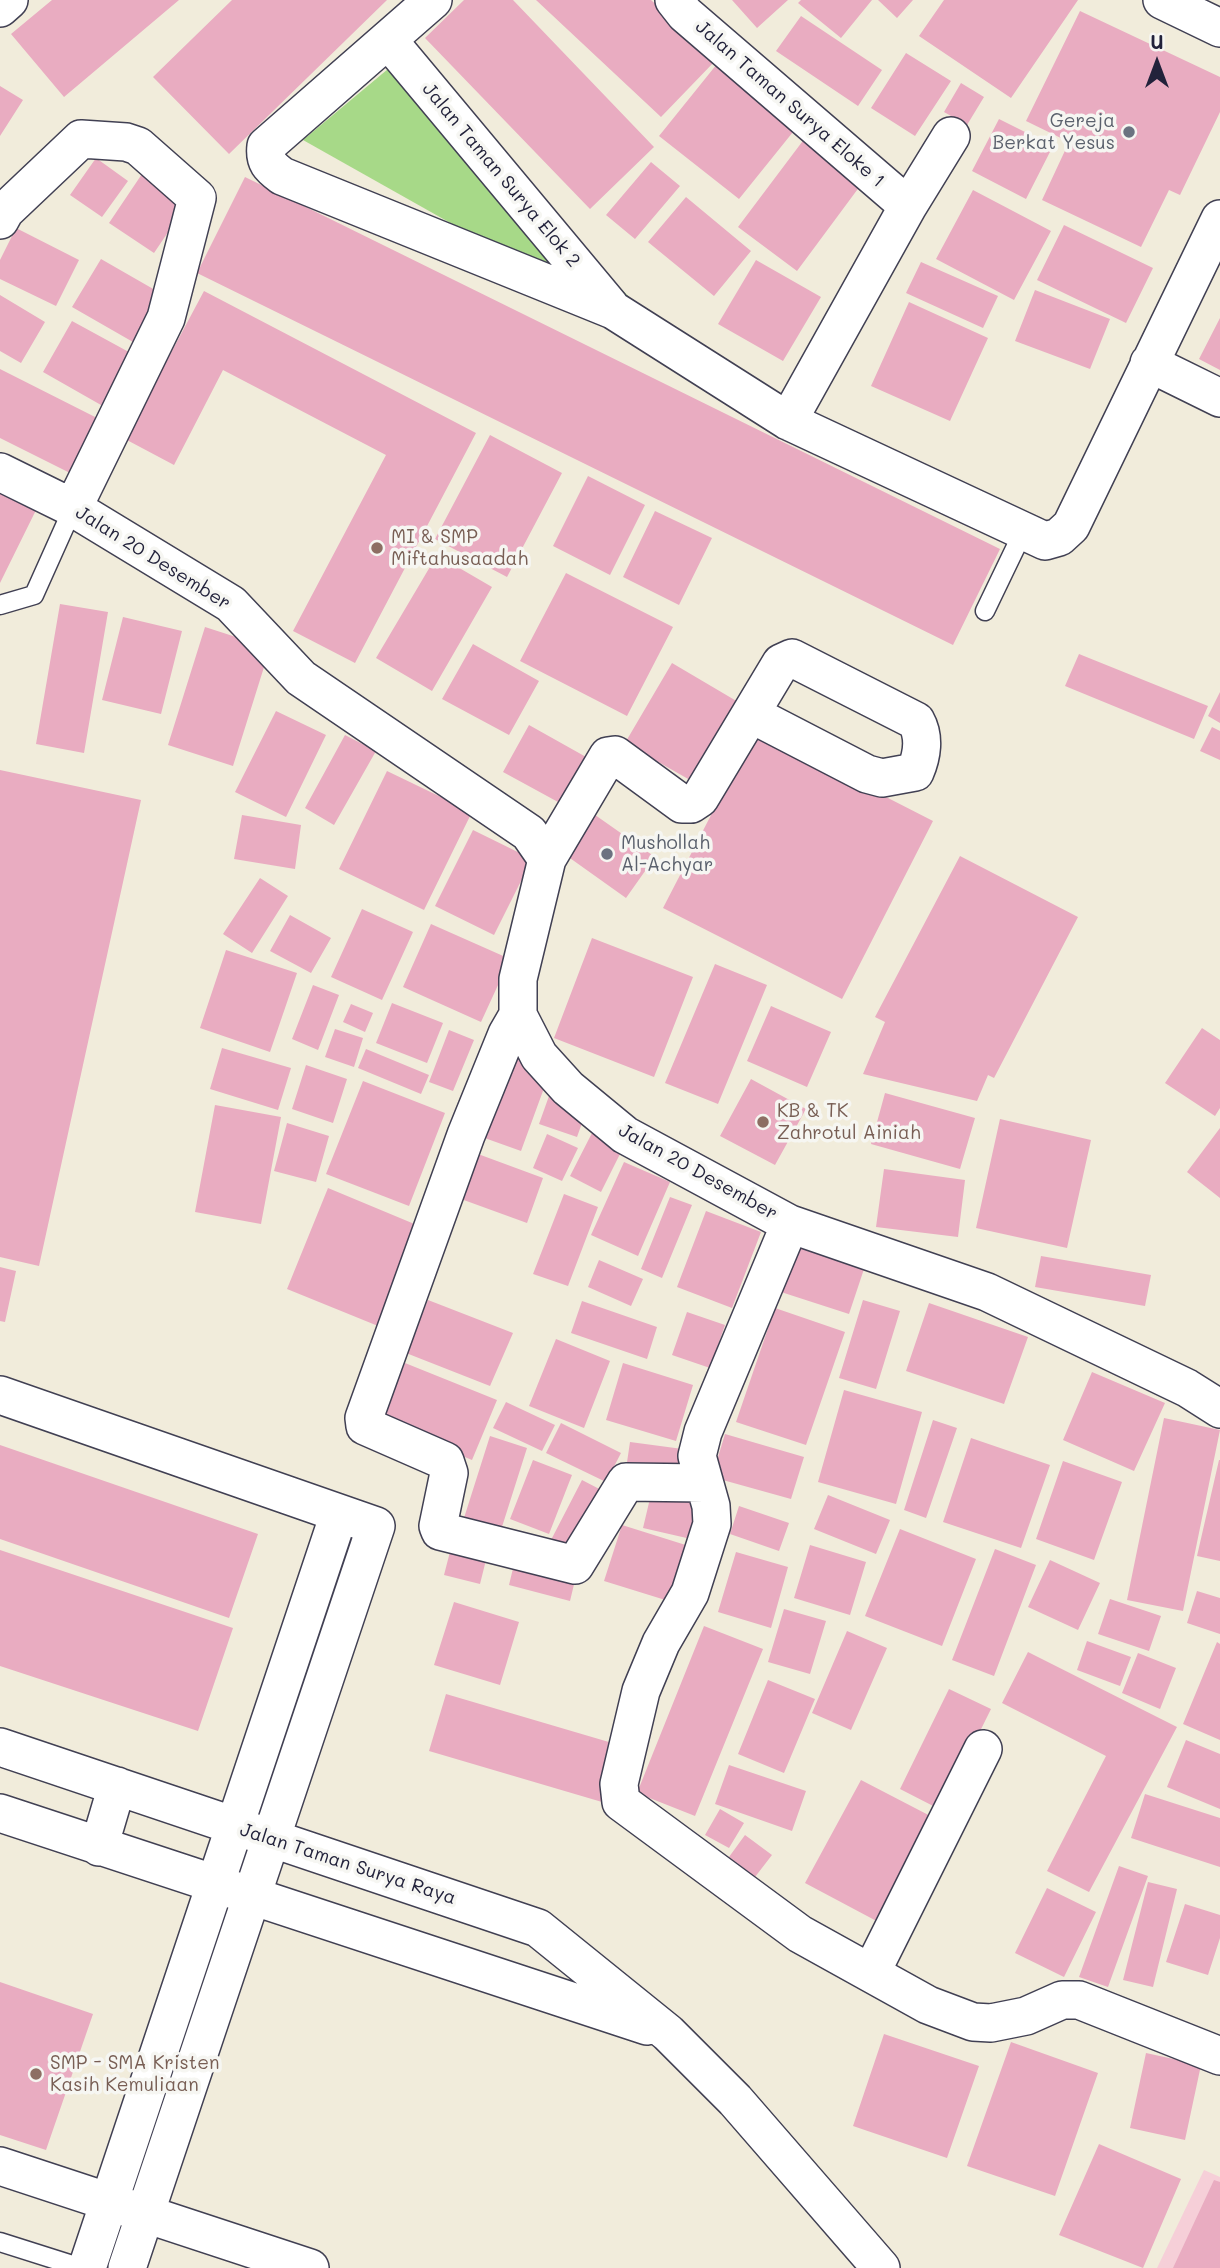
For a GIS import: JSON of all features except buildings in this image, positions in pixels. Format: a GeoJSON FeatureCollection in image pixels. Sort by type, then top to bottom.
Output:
{"type":"FeatureCollection","features":[{"type":"Feature","properties":{"kind":"street"},"geometry":{"type":"LineString","coordinates":[[0,8],[9,0]]}},
{"type":"Feature","properties":{"kind":"street"},"geometry":{"type":"LineString","coordinates":[[433,0],[266,146],[265,156],[269,167],[282,176],[613,310],[788,421],[1045,541],[1059,537],[1071,526],[1220,219]]}},
{"type":"Feature","properties":{"kind":"street","name":"Jalan Taman Surya Eloke 1"},"geometry":{"type":"LineString","coordinates":[[674,0],[685,13],[908,206]]}},
{"type":"Feature","properties":{"kind":"street"},"geometry":{"type":"LineString","coordinates":[[1162,0],[1220,28]]}},
{"type":"Feature","properties":{"kind":"street","name":"Jalan Taman Surya Elok 2"},"geometry":{"type":"LineString","coordinates":[[388,40],[613,310]]}},
{"type":"Feature","properties":{"kind":"street"},"geometry":{"type":"LineString","coordinates":[[788,421],[908,206],[951,135]]}},
{"type":"Feature","properties":{"kind":"street"},"geometry":{"type":"LineString","coordinates":[[0,220],[5,211],[81,139],[126,142],[138,146],[197,198],[166,318],[73,508]]}},
{"type":"Feature","properties":{"kind":"street"},"geometry":{"type":"LineString","coordinates":[[1149,363],[1220,398]]}},
{"type":"Feature","properties":{"kind":"street","name":"Jalan 20 Desember"},"geometry":{"type":"LineString","coordinates":[[0,472],[73,508],[231,604],[300,678],[529,833],[547,859],[518,979],[518,1015],[539,1056],[568,1088],[625,1135],[790,1224],[987,1292],[1187,1388],[1220,1409]]}},
{"type":"Feature","properties":{"kind":"street"},"geometry":{"type":"LineString","coordinates":[[547,859],[608,755],[615,755],[682,804],[691,804],[700,798],[753,715]]}},
{"type":"Feature","properties":{"kind":"street"},"geometry":{"type":"LineString","coordinates":[[518,1015],[506,1034],[466,1135],[364,1418],[365,1426],[371,1431],[445,1461],[449,1473],[438,1526],[440,1531],[575,1565],[626,1482],[704,1483]]}},
{"type":"Feature","properties":{"kind":"street"},"geometry":{"type":"LineString","coordinates":[[790,1224],[703,1432],[697,1456],[711,1506],[712,1524],[690,1593],[661,1643],[641,1691],[618,1784],[621,1802],[800,1934],[928,2005],[973,2022],[1006,2021],[1026,2016],[1062,2000],[1079,2000],[1220,2056]]}},
{"type":"Feature","properties":{"kind":"street"},"geometry":{"type":"LineString","coordinates":[[0,1395],[376,1526],[127,2268]]}},
{"type":"Feature","properties":{"kind":"street"},"geometry":{"type":"LineString","coordinates":[[87,2268],[339,1514]]}},
{"type":"Feature","properties":{"kind":"street","name":"Jalan Taman Surya Raya"},"geometry":{"type":"LineString","coordinates":[[0,1747],[538,1928],[667,2033],[735,2100],[881,2268]]}},
{"type":"Feature","properties":{"kind":"street"},"geometry":{"type":"LineString","coordinates":[[872,1973],[983,1749]]}},
{"type":"Feature","properties":{"kind":"street"},"geometry":{"type":"LineString","coordinates":[[99,1847],[117,1786]]}},
{"type":"Feature","properties":{"kind":"street","name":"Jalan Taman Surya Raya"},"geometry":{"type":"LineString","coordinates":[[0,1813],[667,2033]]}},
{"type":"Feature","properties":{"kind":"street"},"geometry":{"type":"LineString","coordinates":[[0,2166],[310,2268]]}},
{"type":"Feature","properties":{"kind":"lane"},"geometry":{"type":"LineString","coordinates":[[0,605],[34,595],[73,508]]}},
{"type":"Feature","properties":{"kind":"lane"},"geometry":{"type":"LineString","coordinates":[[985,611],[1023,532]]}},
{"type":"Feature","properties":{"kind":"lane"},"geometry":{"type":"LineString","coordinates":[[0,2242],[82,2268]]}},
{"type":"Feature","properties":{"kind":"shaded area"},"geometry":{"type":"Polygon","coordinates":[[[1204,2170],[1220,2177],[1220,2268],[1157,2268],[1204,2170]]]}},
{"type":"Feature","properties":{"kind":"green space"},"geometry":{"type":"Polygon","coordinates":[[[394,64],[692,359],[303,140],[394,64]]]}},
{"type":"Feature","properties":{"kind":"place","name":"Gereja Berkat Yesus"},"geometry":{"type":"Point","coordinates":[1129,132]}},
{"type":"Feature","properties":{"kind":"place","name":"MI & SMP Miftahusaadah"},"geometry":{"type":"Point","coordinates":[377,548]}},
{"type":"Feature","properties":{"kind":"place","name":"Mushollah Al-Achyar"},"geometry":{"type":"Point","coordinates":[607,854]}},
{"type":"Feature","properties":{"kind":"place","name":"KB & TK Zahrotul Ainiah"},"geometry":{"type":"Point","coordinates":[763,1122]}},
{"type":"Feature","properties":{"kind":"place","name":"SMP - SMA Kristen Kasih Kemuliaan"},"geometry":{"type":"Point","coordinates":[36,2074]}}]}
